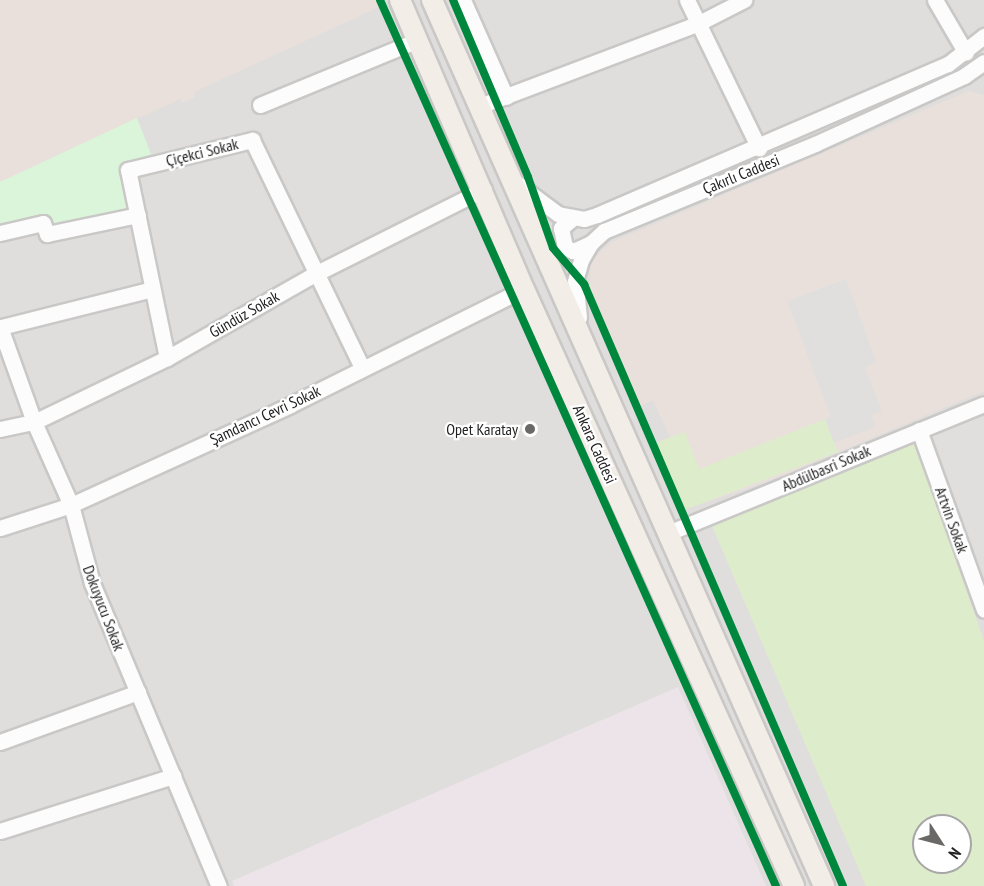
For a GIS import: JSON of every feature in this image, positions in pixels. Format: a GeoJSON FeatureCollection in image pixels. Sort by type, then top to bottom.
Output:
{"type":"FeatureCollection","features":[{"type":"Feature","properties":{"kind":"main road","name":"Ankara Caddesi"},"geometry":{"type":"LineString","coordinates":[[400,0],[484,189],[524,289],[794,886]]}},
{"type":"Feature","properties":{"kind":"main road","name":"Ankara Caddesi"},"geometry":{"type":"LineString","coordinates":[[432,0],[477,107],[824,886]]}},
{"type":"Feature","properties":{"kind":"street"},"geometry":{"type":"LineString","coordinates":[[687,0],[759,148]]}},
{"type":"Feature","properties":{"kind":"street"},"geometry":{"type":"LineString","coordinates":[[477,107],[699,23],[744,0]]}},
{"type":"Feature","properties":{"kind":"street"},"geometry":{"type":"LineString","coordinates":[[935,0],[966,53]]}},
{"type":"Feature","properties":{"kind":"street"},"geometry":{"type":"LineString","coordinates":[[468,2],[506,97]]}},
{"type":"Feature","properties":{"kind":"street","name":"Çakırlı Caddesi"},"geometry":{"type":"LineString","coordinates":[[573,218],[597,215],[759,148],[966,53],[984,36]]}},
{"type":"Feature","properties":{"kind":"street"},"geometry":{"type":"LineString","coordinates":[[260,105],[418,40]]}},
{"type":"Feature","properties":{"kind":"street","name":"Çakırlı Caddesi"},"geometry":{"type":"LineString","coordinates":[[591,243],[604,231],[815,144],[982,66]]}},
{"type":"Feature","properties":{"kind":"street","name":"Çiçekci Sokak"},"geometry":{"type":"LineString","coordinates":[[167,358],[128,170],[252,140],[362,368]]}},
{"type":"Feature","properties":{"kind":"street"},"geometry":{"type":"LineString","coordinates":[[508,173],[540,203],[573,218],[561,228],[565,246],[573,251],[591,243]]}},
{"type":"Feature","properties":{"kind":"street","name":"Gündüz Sokak"},"geometry":{"type":"LineString","coordinates":[[0,429],[34,422],[167,358],[315,274],[484,189]]}},
{"type":"Feature","properties":{"kind":"street"},"geometry":{"type":"LineString","coordinates":[[0,233],[43,223],[47,234],[138,215]]}},
{"type":"Feature","properties":{"kind":"street"},"geometry":{"type":"LineString","coordinates":[[583,341],[575,280],[591,243]]}},
{"type":"Feature","properties":{"kind":"street"},"geometry":{"type":"LineString","coordinates":[[1,327],[152,289]]}},
{"type":"Feature","properties":{"kind":"street","name":"Şamdancı Cevri Sokak"},"geometry":{"type":"LineString","coordinates":[[0,528],[71,505],[290,405],[524,289]]}},
{"type":"Feature","properties":{"kind":"street","name":"Dokuyucu Sokak"},"geometry":{"type":"LineString","coordinates":[[1,327],[34,422],[71,505],[92,584],[219,886]]}},
{"type":"Feature","properties":{"kind":"street","name":"Abdülbasri Sokak"},"geometry":{"type":"LineString","coordinates":[[668,533],[984,404]]}},
{"type":"Feature","properties":{"kind":"street","name":"Artvin Sokak"},"geometry":{"type":"LineString","coordinates":[[919,430],[984,610]]}},
{"type":"Feature","properties":{"kind":"street"},"geometry":{"type":"LineString","coordinates":[[0,742],[138,692]]}},
{"type":"Feature","properties":{"kind":"street"},"geometry":{"type":"LineString","coordinates":[[0,831],[173,776]]}},
{"type":"Feature","properties":{"kind":"shaded area"},"geometry":{"type":"Polygon","coordinates":[[[0,0],[984,0],[984,886],[0,886],[0,0]]]}},
{"type":"Feature","properties":{"kind":"shaded area"},"geometry":{"type":"Polygon","coordinates":[[[0,0],[379,0],[381,6],[194,92],[195,97],[183,103],[180,99],[0,182],[0,0]]]}},
{"type":"Feature","properties":{"kind":"shaded area"},"geometry":{"type":"Polygon","coordinates":[[[969,91],[984,95],[984,391],[776,478],[684,510],[655,443],[670,437],[653,400],[639,406],[589,289],[591,261],[612,242],[969,91]]]}},
{"type":"Feature","properties":{"kind":"shaded area"},"geometry":{"type":"Polygon","coordinates":[[[846,279],[877,363],[865,367],[882,412],[872,415],[876,427],[834,443],[825,419],[830,416],[787,301],[846,279]]]}},
{"type":"Feature","properties":{"kind":"shaded area"},"geometry":{"type":"Polygon","coordinates":[[[984,415],[984,555],[978,558],[933,435],[984,415]]]}},
{"type":"Feature","properties":{"kind":"shaded area"},"geometry":{"type":"Polygon","coordinates":[[[678,687],[766,886],[234,886],[232,881],[678,687]]]}},
{"type":"Feature","properties":{"kind":"green space"},"geometry":{"type":"Polygon","coordinates":[[[137,118],[151,154],[127,164],[134,210],[53,229],[35,216],[0,226],[0,182],[137,118]]]}},
{"type":"Feature","properties":{"kind":"green space"},"geometry":{"type":"Polygon","coordinates":[[[825,419],[838,452],[684,510],[655,443],[685,432],[699,469],[825,419]]]}},
{"type":"Feature","properties":{"kind":"green space"},"geometry":{"type":"Polygon","coordinates":[[[914,441],[984,641],[984,886],[866,886],[712,526],[914,441]]]}},
{"type":"Feature","properties":{"kind":"cycle path"},"geometry":{"type":"LineString","coordinates":[[380,0],[776,886]]}},
{"type":"Feature","properties":{"kind":"cycle path"},"geometry":{"type":"LineString","coordinates":[[453,0],[528,177],[553,248],[584,284],[843,886]]}},
{"type":"Feature","properties":{"kind":"place","name":"Opet Karatay"},"geometry":{"type":"Point","coordinates":[530,429]}}]}
